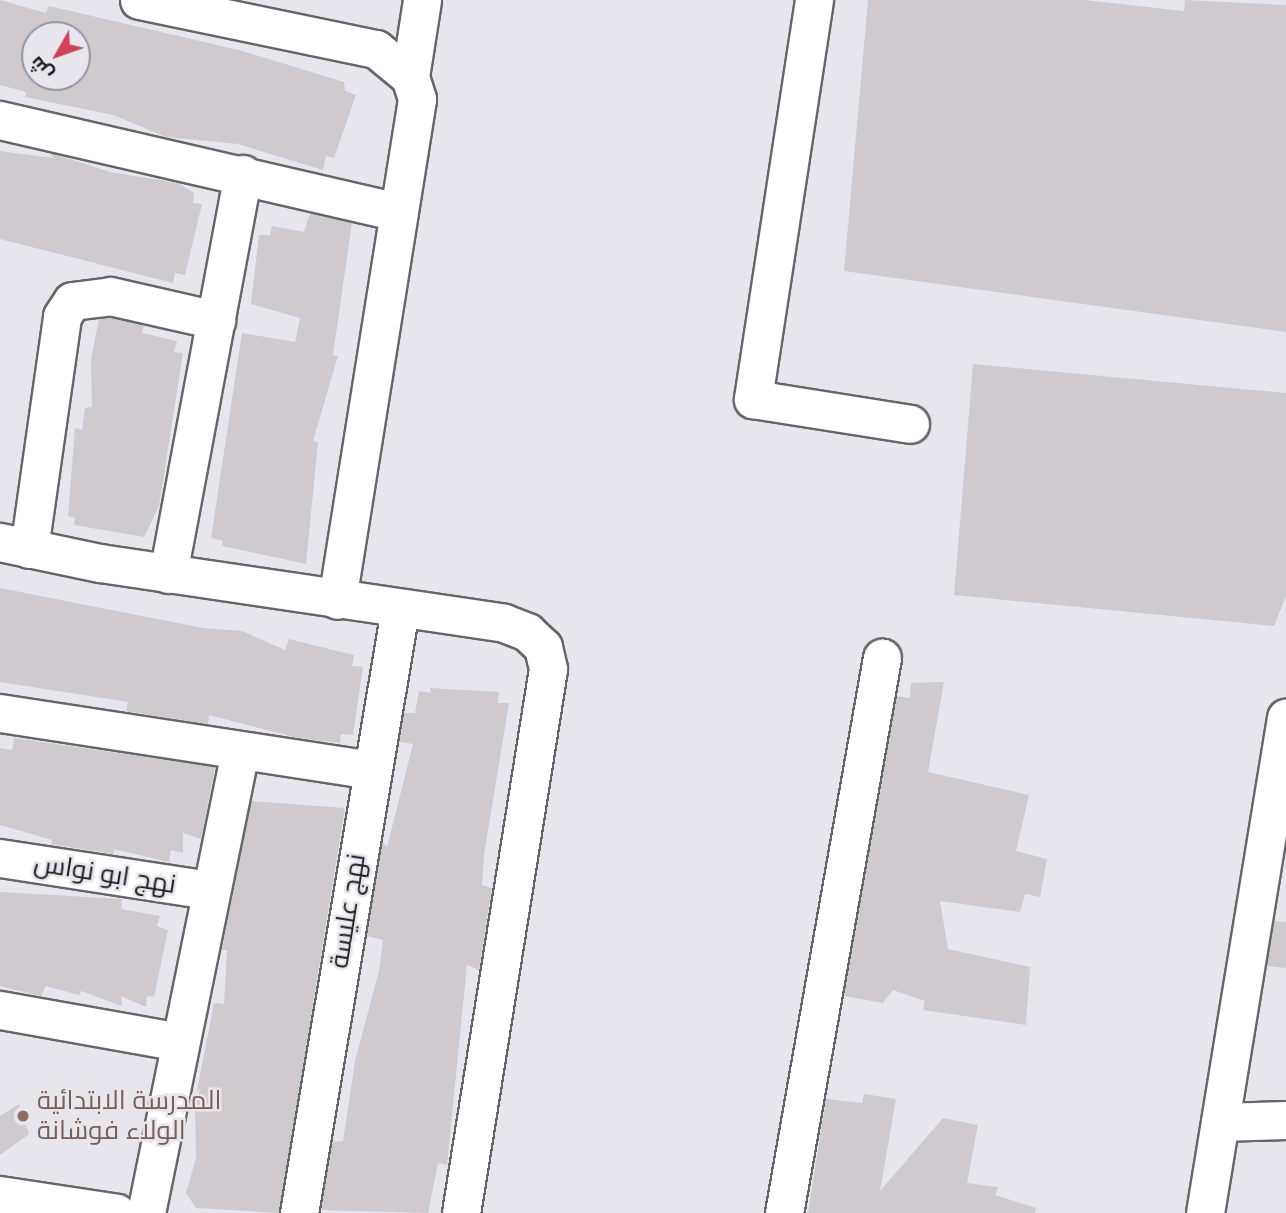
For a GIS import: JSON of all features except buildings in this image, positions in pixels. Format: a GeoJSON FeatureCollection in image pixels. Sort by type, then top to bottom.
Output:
{"type":"FeatureCollection","features":[{"type":"Feature","properties":{"kind":"street"},"geometry":{"type":"LineString","coordinates":[[139,0],[230,9],[376,49],[410,77]]}},
{"type":"Feature","properties":{"kind":"street"},"geometry":{"type":"LineString","coordinates":[[337,600],[417,99],[410,77],[422,0]]}},
{"type":"Feature","properties":{"kind":"street"},"geometry":{"type":"LineString","coordinates":[[814,0],[753,399],[910,424]]}},
{"type":"Feature","properties":{"kind":"street"},"geometry":{"type":"LineString","coordinates":[[0,120],[399,212]]}},
{"type":"Feature","properties":{"kind":"street"},"geometry":{"type":"LineString","coordinates":[[168,574],[243,174]]}},
{"type":"Feature","properties":{"kind":"street"},"geometry":{"type":"LineString","coordinates":[[216,320],[110,296],[72,302],[62,316],[15,546],[168,574],[400,609],[527,632],[543,647],[548,669],[461,1213]]}},
{"type":"Feature","properties":{"kind":"street","name":"نهج عليسة"},"geometry":{"type":"LineString","coordinates":[[299,1213],[400,609]]}},
{"type":"Feature","properties":{"kind":"street"},"geometry":{"type":"LineString","coordinates":[[784,1213],[882,658]]}},
{"type":"Feature","properties":{"kind":"street"},"geometry":{"type":"LineString","coordinates":[[0,713],[372,770]]}},
{"type":"Feature","properties":{"kind":"street"},"geometry":{"type":"LineString","coordinates":[[1205,1213],[1286,718]]}},
{"type":"Feature","properties":{"kind":"street"},"geometry":{"type":"LineString","coordinates":[[146,1213],[240,751]]}},
{"type":"Feature","properties":{"kind":"street","name":"نهج ابو نواس"},"geometry":{"type":"LineString","coordinates":[[0,858],[210,890]]}},
{"type":"Feature","properties":{"kind":"street"},"geometry":{"type":"LineString","coordinates":[[0,1010],[180,1042]]}},
{"type":"Feature","properties":{"kind":"street"},"geometry":{"type":"LineString","coordinates":[[1220,1122],[1286,1120]]}},
{"type":"Feature","properties":{"kind":"street"},"geometry":{"type":"LineString","coordinates":[[18,1202],[117,1213]]}},
{"type":"Feature","properties":{"kind":"place","name":"المدرسة الابتدائية الولاء فوشانة"},"geometry":{"type":"Point","coordinates":[23,1116]}}]}
